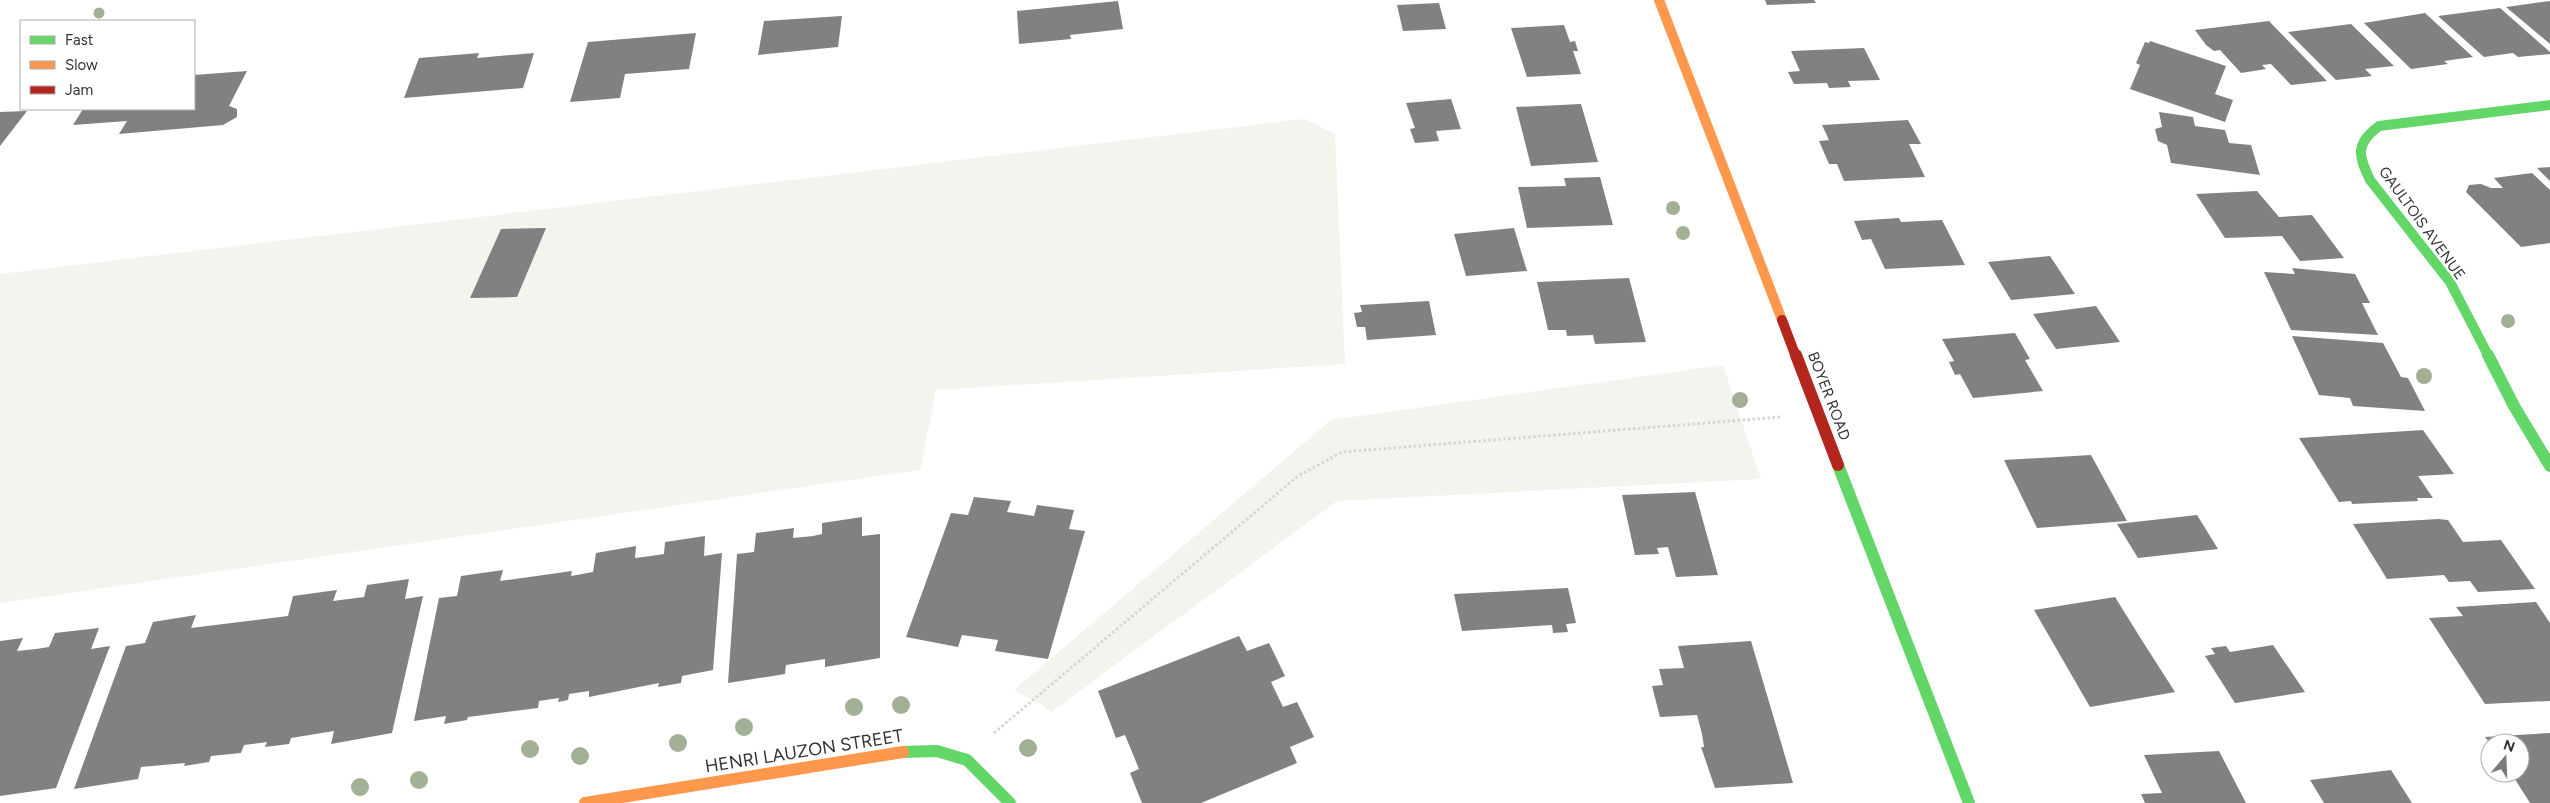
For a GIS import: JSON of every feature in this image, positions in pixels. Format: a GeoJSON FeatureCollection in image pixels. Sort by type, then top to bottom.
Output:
{"type":"FeatureCollection","features":[{"type":"Feature","properties":{"kind":"street","name":"BOYER ROAD"},"geometry":{"type":"LineString","coordinates":[[1660,0],[1970,803]]}},
{"type":"Feature","properties":{"kind":"street","name":"GAULTOIS AVENUE"},"geometry":{"type":"LineString","coordinates":[[2550,105],[2379,126],[2365,134],[2359,147],[2361,162],[2370,180],[2450,282],[2514,406],[2550,466]]}},
{"type":"Feature","properties":{"kind":"street","name":"HENRI LAUZON STREET"},"geometry":{"type":"LineString","coordinates":[[585,803],[900,752],[937,751],[967,760],[1010,803]]}},
{"type":"Feature","properties":{"kind":"path"},"geometry":{"type":"LineString","coordinates":[[967,760],[997,729],[1298,476],[1342,452],[1783,417],[1822,418]]}},
{"type":"Feature","properties":{"kind":"shaded area"},"geometry":{"type":"Polygon","coordinates":[[[1304,119],[1335,134],[1345,364],[936,390],[920,470],[0,603],[0,274],[1304,119]]]}},
{"type":"Feature","properties":{"kind":"shaded area"},"geometry":{"type":"Polygon","coordinates":[[[1723,365],[1761,479],[1337,501],[1051,712],[1039,703],[1014,690],[1331,420],[1723,365]]]}},
{"type":"Feature","properties":{"kind":"building"},"geometry":{"type":"Polygon","coordinates":[[[1765,0],[1814,0],[1816,3],[1767,5],[1765,0]]]}},
{"type":"Feature","properties":{"kind":"building"},"geometry":{"type":"Polygon","coordinates":[[[1118,1],[1123,29],[1070,35],[1071,39],[1019,44],[1017,11],[1118,1]]]}},
{"type":"Feature","properties":{"kind":"building"},"geometry":{"type":"Polygon","coordinates":[[[2550,1],[2550,44],[2506,7],[2550,1]]]}},
{"type":"Feature","properties":{"kind":"building"},"geometry":{"type":"Polygon","coordinates":[[[1439,3],[1446,29],[1403,31],[1397,5],[1439,3]]]}},
{"type":"Feature","properties":{"kind":"building"},"geometry":{"type":"Polygon","coordinates":[[[2500,8],[2550,54],[2518,57],[2513,53],[2484,57],[2438,16],[2500,8]]]}},
{"type":"Feature","properties":{"kind":"building"},"geometry":{"type":"Polygon","coordinates":[[[2425,13],[2473,57],[2444,61],[2448,64],[2411,69],[2364,23],[2425,13]]]}},
{"type":"Feature","properties":{"kind":"building"},"geometry":{"type":"Polygon","coordinates":[[[842,16],[838,47],[758,55],[764,21],[842,16]]]}},
{"type":"Feature","properties":{"kind":"building"},"geometry":{"type":"Polygon","coordinates":[[[2269,21],[2327,81],[2291,85],[2271,64],[2262,65],[2266,69],[2241,73],[2220,50],[2214,51],[2206,45],[2195,30],[2269,21]]]}},
{"type":"Feature","properties":{"kind":"building"},"geometry":{"type":"Polygon","coordinates":[[[2351,24],[2394,66],[2365,69],[2372,76],[2336,80],[2288,32],[2351,24]]]}},
{"type":"Feature","properties":{"kind":"building"},"geometry":{"type":"Polygon","coordinates":[[[1564,25],[1570,42],[1575,41],[1578,51],[1573,51],[1581,74],[1527,77],[1511,28],[1564,25]]]}},
{"type":"Feature","properties":{"kind":"building"},"geometry":{"type":"Polygon","coordinates":[[[696,33],[689,69],[625,74],[620,98],[570,102],[588,42],[696,33]]]}},
{"type":"Feature","properties":{"kind":"building"},"geometry":{"type":"Polygon","coordinates":[[[2150,41],[2226,66],[2215,94],[2233,100],[2225,122],[2130,89],[2140,65],[2136,63],[2145,42],[2149,43],[2150,41]]]}},
{"type":"Feature","properties":{"kind":"building"},"geometry":{"type":"Polygon","coordinates":[[[1864,48],[1880,80],[1848,81],[1851,87],[1829,88],[1827,83],[1794,84],[1788,72],[1800,71],[1791,51],[1864,48]]]}},
{"type":"Feature","properties":{"kind":"building"},"geometry":{"type":"Polygon","coordinates":[[[479,53],[477,58],[534,53],[523,88],[404,98],[419,58],[479,53]]]}},
{"type":"Feature","properties":{"kind":"building"},"geometry":{"type":"Polygon","coordinates":[[[247,71],[229,106],[237,109],[237,117],[223,125],[119,134],[127,121],[73,125],[82,110],[195,110],[195,75],[247,71]]]}},
{"type":"Feature","properties":{"kind":"building"},"geometry":{"type":"Polygon","coordinates":[[[1451,99],[1461,129],[1436,131],[1439,141],[1415,143],[1410,129],[1415,128],[1406,103],[1451,99]]]}},
{"type":"Feature","properties":{"kind":"building"},"geometry":{"type":"Polygon","coordinates":[[[1581,104],[1598,162],[1531,166],[1516,107],[1581,104]]]}},
{"type":"Feature","properties":{"kind":"building"},"geometry":{"type":"Polygon","coordinates":[[[27,111],[0,146],[0,112],[27,111]]]}},
{"type":"Feature","properties":{"kind":"building"},"geometry":{"type":"Polygon","coordinates":[[[2159,112],[2193,117],[2195,126],[2225,130],[2229,143],[2251,145],[2260,175],[2171,163],[2167,145],[2158,141],[2155,129],[2162,127],[2159,112]]]}},
{"type":"Feature","properties":{"kind":"building"},"geometry":{"type":"Polygon","coordinates":[[[1908,120],[1921,144],[1909,144],[1925,177],[1844,181],[1837,164],[1829,164],[1819,141],[1829,140],[1822,125],[1908,120]]]}},
{"type":"Feature","properties":{"kind":"building"},"geometry":{"type":"Polygon","coordinates":[[[2550,167],[2550,181],[2537,168],[2550,167]]]}},
{"type":"Feature","properties":{"kind":"building"},"geometry":{"type":"Polygon","coordinates":[[[2532,173],[2550,190],[2550,243],[2521,247],[2466,192],[2469,185],[2481,184],[2491,188],[2503,188],[2494,178],[2532,173]]]}},
{"type":"Feature","properties":{"kind":"building"},"geometry":{"type":"Polygon","coordinates":[[[1600,177],[1613,225],[1527,228],[1518,187],[1566,186],[1564,178],[1600,177]]]}},
{"type":"Feature","properties":{"kind":"building"},"geometry":{"type":"Polygon","coordinates":[[[2257,191],[2279,217],[2312,215],[2344,258],[2300,261],[2282,236],[2225,238],[2196,194],[2257,191]]]}},
{"type":"Feature","properties":{"kind":"building"},"geometry":{"type":"Polygon","coordinates":[[[1899,218],[1901,222],[1942,220],[1965,265],[1885,269],[1871,239],[1862,240],[1854,221],[1899,218]]]}},
{"type":"Feature","properties":{"kind":"building"},"geometry":{"type":"Polygon","coordinates":[[[546,228],[517,297],[470,298],[501,229],[546,228]]]}},
{"type":"Feature","properties":{"kind":"building"},"geometry":{"type":"Polygon","coordinates":[[[1514,228],[1527,271],[1466,276],[1454,234],[1514,228]]]}},
{"type":"Feature","properties":{"kind":"building"},"geometry":{"type":"Polygon","coordinates":[[[2050,256],[2075,294],[2011,300],[1988,262],[2050,256]]]}},
{"type":"Feature","properties":{"kind":"building"},"geometry":{"type":"Polygon","coordinates":[[[2292,268],[2355,274],[2370,303],[2362,303],[2378,335],[2291,330],[2264,272],[2295,274],[2292,268]]]}},
{"type":"Feature","properties":{"kind":"building"},"geometry":{"type":"Polygon","coordinates":[[[1629,278],[1646,342],[1595,344],[1593,335],[1567,336],[1566,330],[1548,330],[1537,282],[1629,278]]]}},
{"type":"Feature","properties":{"kind":"building"},"geometry":{"type":"Polygon","coordinates":[[[1429,301],[1436,335],[1367,340],[1365,327],[1357,327],[1354,313],[1362,312],[1360,305],[1429,301]]]}},
{"type":"Feature","properties":{"kind":"building"},"geometry":{"type":"Polygon","coordinates":[[[2096,306],[2120,342],[2056,349],[2033,314],[2096,306]]]}},
{"type":"Feature","properties":{"kind":"building"},"geometry":{"type":"Polygon","coordinates":[[[2015,333],[2030,359],[2025,360],[2043,391],[1973,398],[1960,374],[1955,375],[1949,362],[1954,361],[1942,339],[2015,333]]]}},
{"type":"Feature","properties":{"kind":"building"},"geometry":{"type":"Polygon","coordinates":[[[2292,336],[2383,343],[2401,377],[2408,378],[2425,411],[2353,406],[2350,398],[2319,395],[2292,336]]]}},
{"type":"Feature","properties":{"kind":"building"},"geometry":{"type":"Polygon","coordinates":[[[2423,430],[2454,474],[2418,476],[2433,498],[2417,498],[2418,501],[2352,504],[2351,501],[2339,502],[2299,438],[2423,430]]]}},
{"type":"Feature","properties":{"kind":"building"},"geometry":{"type":"Polygon","coordinates":[[[2091,455],[2127,521],[2037,528],[2004,460],[2091,455]]]}},
{"type":"Feature","properties":{"kind":"building"},"geometry":{"type":"Polygon","coordinates":[[[1695,492],[1718,575],[1676,577],[1668,547],[1657,548],[1659,554],[1635,555],[1622,495],[1695,492]]]}},
{"type":"Feature","properties":{"kind":"building"},"geometry":{"type":"Polygon","coordinates":[[[974,497],[1011,501],[1007,512],[1034,516],[1037,505],[1074,510],[1069,529],[1085,531],[1048,659],[995,651],[998,640],[962,635],[958,647],[906,637],[951,513],[968,515],[974,497]]]}},
{"type":"Feature","properties":{"kind":"building"},"geometry":{"type":"Polygon","coordinates":[[[2197,515],[2218,549],[2138,558],[2117,524],[2197,515]]]}},
{"type":"Feature","properties":{"kind":"building"},"geometry":{"type":"Polygon","coordinates":[[[862,517],[862,536],[880,534],[880,658],[825,667],[825,659],[786,665],[785,674],[728,683],[737,554],[754,552],[756,533],[794,528],[793,538],[813,536],[822,534],[822,523],[862,517]]]}},
{"type":"Feature","properties":{"kind":"building"},"geometry":{"type":"Polygon","coordinates":[[[2448,520],[2463,542],[2501,540],[2535,589],[2478,592],[2470,581],[2449,582],[2444,575],[2387,579],[2353,524],[2448,520]]]}},
{"type":"Feature","properties":{"kind":"building"},"geometry":{"type":"Polygon","coordinates":[[[705,536],[704,556],[722,553],[713,670],[682,676],[681,683],[658,687],[659,683],[589,697],[589,691],[569,694],[568,700],[558,702],[559,698],[539,701],[538,708],[468,717],[467,720],[444,724],[446,716],[414,721],[439,598],[457,596],[461,576],[503,570],[500,581],[572,571],[571,576],[593,572],[596,553],[636,546],[635,558],[664,554],[665,542],[705,536]]]}},
{"type":"Feature","properties":{"kind":"building"},"geometry":{"type":"Polygon","coordinates":[[[409,579],[405,599],[423,596],[392,733],[331,744],[334,731],[291,738],[289,744],[265,747],[267,742],[244,745],[241,753],[211,756],[209,762],[184,766],[185,763],[141,767],[138,779],[74,789],[126,646],[145,643],[153,622],[196,615],[191,628],[288,616],[293,596],[337,590],[333,601],[364,597],[367,585],[409,579]]]}},
{"type":"Feature","properties":{"kind":"building"},"geometry":{"type":"Polygon","coordinates":[[[1568,588],[1576,623],[1566,624],[1568,632],[1553,633],[1552,625],[1462,631],[1454,594],[1568,588]]]}},
{"type":"Feature","properties":{"kind":"building"},"geometry":{"type":"Polygon","coordinates":[[[2115,597],[2175,692],[2090,707],[2034,610],[2115,597]]]}},
{"type":"Feature","properties":{"kind":"building"},"geometry":{"type":"Polygon","coordinates":[[[2536,602],[2550,623],[2550,701],[2485,704],[2429,618],[2463,616],[2456,607],[2536,602]]]}},
{"type":"Feature","properties":{"kind":"building"},"geometry":{"type":"Polygon","coordinates":[[[99,628],[91,649],[110,646],[56,788],[0,796],[0,641],[23,638],[17,651],[36,649],[49,647],[55,633],[99,628]]]}},
{"type":"Feature","properties":{"kind":"building"},"geometry":{"type":"Polygon","coordinates":[[[1239,636],[1247,651],[1269,643],[1285,676],[1271,682],[1283,707],[1297,702],[1314,737],[1290,747],[1297,763],[1201,803],[1142,803],[1130,773],[1139,769],[1125,735],[1116,738],[1098,691],[1239,636]]]}},
{"type":"Feature","properties":{"kind":"building"},"geometry":{"type":"Polygon","coordinates":[[[1751,641],[1793,783],[1715,788],[1701,747],[1704,747],[1697,715],[1660,717],[1652,686],[1663,685],[1659,669],[1684,668],[1678,646],[1751,641]]]}},
{"type":"Feature","properties":{"kind":"building"},"geometry":{"type":"Polygon","coordinates":[[[2273,645],[2305,692],[2235,703],[2205,656],[2215,654],[2211,648],[2226,646],[2230,652],[2273,645]]]}},
{"type":"Feature","properties":{"kind":"building"},"geometry":{"type":"Polygon","coordinates":[[[2550,733],[2550,803],[2530,803],[2517,783],[2530,783],[2530,734],[2550,733]]]}},
{"type":"Feature","properties":{"kind":"building"},"geometry":{"type":"Polygon","coordinates":[[[2219,751],[2246,803],[2145,803],[2141,794],[2162,793],[2144,755],[2219,751]]]}},
{"type":"Feature","properties":{"kind":"building"},"geometry":{"type":"Polygon","coordinates":[[[2391,770],[2412,803],[2324,803],[2310,780],[2391,770]]]}},
{"type":"Feature","properties":{"kind":"traffic: fast"},"geometry":{"type":"LineString","coordinates":[[2550,105],[2379,126],[2365,138],[2360,150],[2362,163],[2370,180],[2450,282],[2514,406],[2550,466]]}},
{"type":"Feature","properties":{"kind":"traffic: fast"},"geometry":{"type":"LineString","coordinates":[[1838,465],[1969,803]]}},
{"type":"Feature","properties":{"kind":"traffic: fast"},"geometry":{"type":"LineString","coordinates":[[903,752],[937,751],[967,760],[1010,803]]}},
{"type":"Feature","properties":{"kind":"traffic: slow"},"geometry":{"type":"LineString","coordinates":[[1659,0],[1782,320]]}},
{"type":"Feature","properties":{"kind":"traffic: slow"},"geometry":{"type":"LineString","coordinates":[[585,803],[903,752]]}},
{"type":"Feature","properties":{"kind":"traffic: jam"},"geometry":{"type":"LineString","coordinates":[[1782,320],[1838,465]]}}]}
